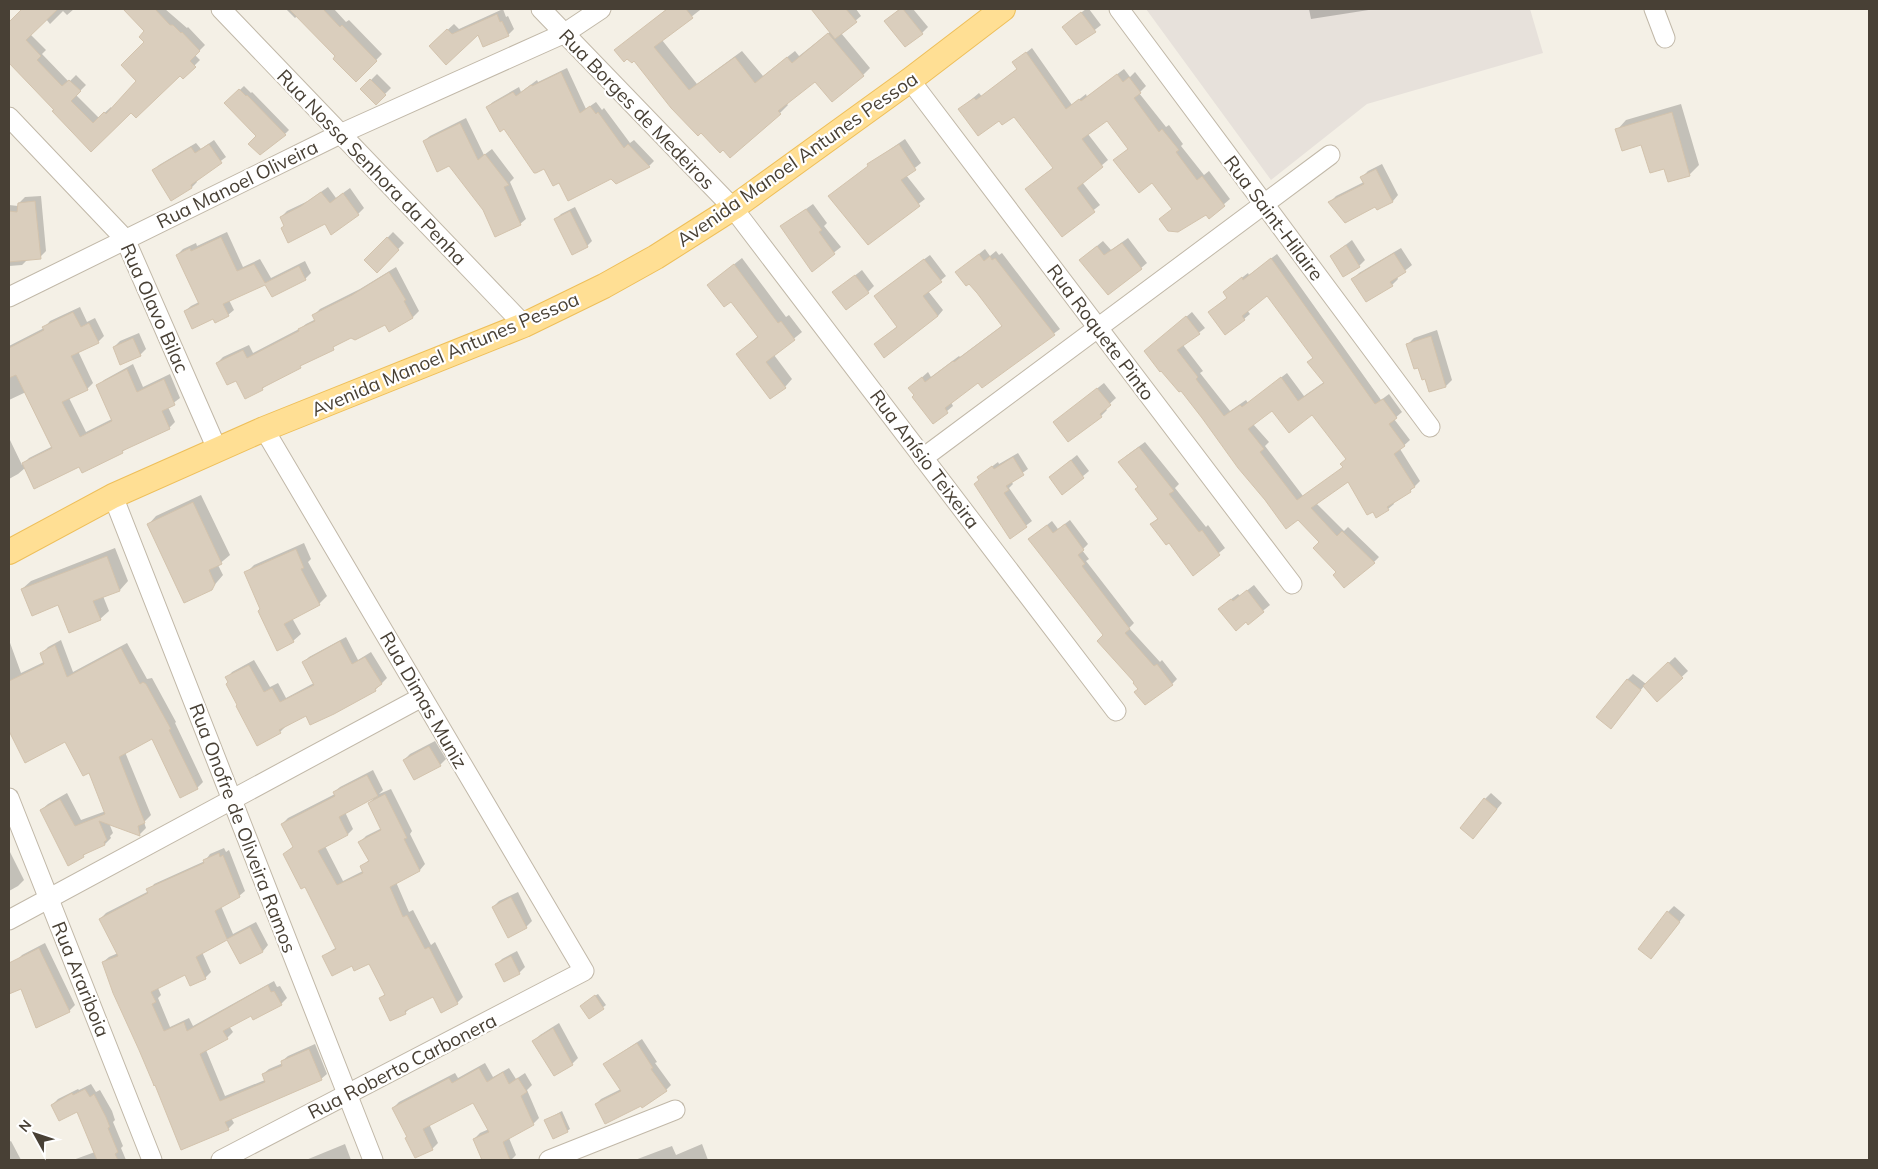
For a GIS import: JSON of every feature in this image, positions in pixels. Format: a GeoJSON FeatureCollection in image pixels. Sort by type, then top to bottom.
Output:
{"type":"FeatureCollection","features":[{"type":"Feature","properties":{"kind":"main road","name":"Avenida Manoel Antunes Pessoa"},"geometry":{"type":"LineString","coordinates":[[9,552],[113,496],[217,449],[524,325],[630,272],[733,208],[910,80],[1002,9]]}},
{"type":"Feature","properties":{"kind":"street","name":"Rua Nossa Senhora da Penha"},"geometry":{"type":"LineString","coordinates":[[221,9],[524,325]]}},
{"type":"Feature","properties":{"kind":"street","name":"Rua Borges de Medeiros"},"geometry":{"type":"LineString","coordinates":[[541,9],[733,208]]}},
{"type":"Feature","properties":{"kind":"street","name":"Rua Manoel Oliveira"},"geometry":{"type":"LineString","coordinates":[[9,297],[340,134],[564,33],[601,9]]}},
{"type":"Feature","properties":{"kind":"street","name":"Rua Saint-Hilaire"},"geometry":{"type":"LineString","coordinates":[[1119,9],[1430,427]]}},
{"type":"Feature","properties":{"kind":"street"},"geometry":{"type":"LineString","coordinates":[[1654,9],[1665,38]]}},
{"type":"Feature","properties":{"kind":"street","name":"Rua Roquete Pinto"},"geometry":{"type":"LineString","coordinates":[[910,80],[1292,584]]}},
{"type":"Feature","properties":{"kind":"street","name":"Rua Olavo Bilac"},"geometry":{"type":"LineString","coordinates":[[9,117],[126,239],[217,449]]}},
{"type":"Feature","properties":{"kind":"street"},"geometry":{"type":"LineString","coordinates":[[923,458],[1330,155]]}},
{"type":"Feature","properties":{"kind":"street","name":"Rua Anísio Teixeira"},"geometry":{"type":"LineString","coordinates":[[733,208],[1116,710]]}},
{"type":"Feature","properties":{"kind":"street","name":"Rua Dimas Muniz"},"geometry":{"type":"LineString","coordinates":[[264,429],[584,971]]}},
{"type":"Feature","properties":{"kind":"street","name":"Rua Onofre de Oliveira Ramos"},"geometry":{"type":"LineString","coordinates":[[113,496],[373,1160]]}},
{"type":"Feature","properties":{"kind":"street"},"geometry":{"type":"LineString","coordinates":[[9,920],[422,697]]}},
{"type":"Feature","properties":{"kind":"street","name":"Rua Arariboia"},"geometry":{"type":"LineString","coordinates":[[9,798],[152,1160]]}},
{"type":"Feature","properties":{"kind":"street","name":"Rua Roberto Carbonera"},"geometry":{"type":"LineString","coordinates":[[221,1160],[584,971]]}},
{"type":"Feature","properties":{"kind":"street"},"geometry":{"type":"LineString","coordinates":[[549,1160],[675,1110]]}},
{"type":"Feature","properties":{"kind":"shaded area"},"geometry":{"type":"Polygon","coordinates":[[[1146,9],[1530,9],[1543,53],[1367,104],[1271,180],[1146,9]]]}},
{"type":"Feature","properties":{"kind":"building"},"geometry":{"type":"Polygon","coordinates":[[[22,9],[58,9],[26,40],[41,56],[37,60],[62,86],[69,80],[81,91],[71,101],[93,123],[104,112],[106,114],[136,81],[121,65],[144,42],[139,37],[144,31],[123,9],[155,9],[170,25],[173,25],[182,32],[200,51],[190,61],[196,67],[183,79],[180,76],[136,118],[131,113],[91,152],[9,63],[9,22],[22,9]]]}},
{"type":"Feature","properties":{"kind":"building"},"geometry":{"type":"Polygon","coordinates":[[[289,9],[323,9],[340,27],[342,25],[377,61],[356,82],[333,59],[335,56],[289,9]]]}},
{"type":"Feature","properties":{"kind":"building"},"geometry":{"type":"Polygon","coordinates":[[[667,9],[686,9],[693,18],[654,47],[689,90],[735,57],[755,83],[787,57],[792,63],[828,33],[864,76],[832,102],[815,82],[778,111],[781,114],[730,158],[723,150],[720,153],[701,133],[698,136],[671,108],[634,61],[632,63],[627,59],[624,62],[614,50],[667,9]]]}},
{"type":"Feature","properties":{"kind":"building"},"geometry":{"type":"Polygon","coordinates":[[[811,9],[846,9],[857,22],[835,39],[811,9]]]}},
{"type":"Feature","properties":{"kind":"building"},"geometry":{"type":"Polygon","coordinates":[[[900,9],[903,9],[923,34],[905,47],[884,21],[900,9]]]}},
{"type":"Feature","properties":{"kind":"building"},"geometry":{"type":"Polygon","coordinates":[[[1081,12],[1096,32],[1076,45],[1062,27],[1081,12]]]}},
{"type":"Feature","properties":{"kind":"building"},"geometry":{"type":"Polygon","coordinates":[[[497,14],[509,36],[483,47],[478,35],[446,65],[429,46],[447,29],[452,34],[497,14]]]}},
{"type":"Feature","properties":{"kind":"building"},"geometry":{"type":"Polygon","coordinates":[[[1026,52],[1066,109],[1079,99],[1081,101],[1117,74],[1123,82],[1129,77],[1141,93],[1134,98],[1159,132],[1162,129],[1179,150],[1176,152],[1197,180],[1202,176],[1225,206],[1209,219],[1206,215],[1178,232],[1168,231],[1159,219],[1172,209],[1152,183],[1139,193],[1113,160],[1128,149],[1107,121],[1082,139],[1103,167],[1077,188],[1095,212],[1062,237],[1025,189],[1053,168],[1014,117],[1002,125],[999,121],[978,136],[958,109],[974,98],[976,100],[1017,69],[1012,62],[1026,52]]]}},
{"type":"Feature","properties":{"kind":"building"},"geometry":{"type":"Polygon","coordinates":[[[561,72],[580,113],[590,106],[596,114],[598,112],[624,148],[628,144],[650,167],[616,184],[611,179],[568,201],[559,183],[553,186],[544,169],[534,173],[504,129],[500,132],[486,107],[513,92],[516,96],[531,85],[561,72]]]}},
{"type":"Feature","properties":{"kind":"building"},"geometry":{"type":"Polygon","coordinates":[[[370,79],[386,95],[376,105],[360,89],[370,79]]]}},
{"type":"Feature","properties":{"kind":"building"},"geometry":{"type":"Polygon","coordinates":[[[239,89],[286,135],[260,155],[248,144],[256,136],[224,103],[239,89]]]}},
{"type":"Feature","properties":{"kind":"building"},"geometry":{"type":"Polygon","coordinates":[[[1672,112],[1690,176],[1668,182],[1664,169],[1650,173],[1641,145],[1622,151],[1615,129],[1672,112]]]}},
{"type":"Feature","properties":{"kind":"building"},"geometry":{"type":"Polygon","coordinates":[[[460,123],[478,160],[485,154],[509,185],[504,187],[521,225],[495,237],[483,210],[449,166],[437,172],[423,141],[460,123]]]}},
{"type":"Feature","properties":{"kind":"building"},"geometry":{"type":"Polygon","coordinates":[[[209,144],[222,163],[191,185],[192,188],[171,201],[152,170],[191,147],[195,153],[209,144]]]}},
{"type":"Feature","properties":{"kind":"building"},"geometry":{"type":"Polygon","coordinates":[[[899,144],[916,170],[901,180],[920,206],[868,245],[828,196],[868,166],[867,164],[899,144]]]}},
{"type":"Feature","properties":{"kind":"building"},"geometry":{"type":"Polygon","coordinates":[[[1376,169],[1393,202],[1377,210],[1375,207],[1345,223],[1328,202],[1364,184],[1360,177],[1376,169]]]}},
{"type":"Feature","properties":{"kind":"building"},"geometry":{"type":"Polygon","coordinates":[[[321,192],[330,203],[343,193],[359,215],[331,235],[325,224],[288,243],[281,228],[284,226],[280,217],[301,206],[321,192]]]}},
{"type":"Feature","properties":{"kind":"building"},"geometry":{"type":"Polygon","coordinates":[[[35,201],[41,259],[9,262],[9,211],[17,212],[18,203],[35,201]]]}},
{"type":"Feature","properties":{"kind":"building"},"geometry":{"type":"Polygon","coordinates":[[[806,209],[822,230],[819,232],[835,254],[812,272],[780,226],[806,209]]]}},
{"type":"Feature","properties":{"kind":"building"},"geometry":{"type":"Polygon","coordinates":[[[570,211],[588,247],[572,255],[554,219],[570,211]]]}},
{"type":"Feature","properties":{"kind":"building"},"geometry":{"type":"Polygon","coordinates":[[[221,237],[237,271],[254,264],[265,283],[299,266],[306,280],[272,297],[265,285],[223,304],[229,316],[215,323],[213,319],[192,329],[184,311],[199,304],[176,255],[190,248],[191,251],[221,237]]]}},
{"type":"Feature","properties":{"kind":"building"},"geometry":{"type":"Polygon","coordinates":[[[387,237],[399,250],[377,273],[364,260],[387,237]]]}},
{"type":"Feature","properties":{"kind":"building"},"geometry":{"type":"Polygon","coordinates":[[[1122,243],[1142,269],[1108,295],[1079,260],[1097,246],[1104,255],[1122,243]]]}},
{"type":"Feature","properties":{"kind":"building"},"geometry":{"type":"Polygon","coordinates":[[[1346,245],[1360,267],[1343,277],[1330,256],[1346,245]]]}},
{"type":"Feature","properties":{"kind":"building"},"geometry":{"type":"Polygon","coordinates":[[[1394,253],[1406,272],[1390,282],[1393,286],[1366,302],[1351,279],[1394,253]]]}},
{"type":"Feature","properties":{"kind":"building"},"geometry":{"type":"Polygon","coordinates":[[[979,254],[984,261],[990,256],[992,260],[995,258],[1055,335],[982,388],[978,383],[945,408],[948,413],[933,424],[912,397],[914,395],[908,388],[922,377],[925,382],[1002,326],[977,293],[969,284],[966,286],[955,272],[979,254]]]}},
{"type":"Feature","properties":{"kind":"building"},"geometry":{"type":"Polygon","coordinates":[[[1271,258],[1375,404],[1383,399],[1397,418],[1389,424],[1405,446],[1394,454],[1415,487],[1410,490],[1411,492],[1387,507],[1389,510],[1376,518],[1373,512],[1367,515],[1348,482],[1311,508],[1337,536],[1342,531],[1375,563],[1344,588],[1333,575],[1336,572],[1313,548],[1319,542],[1298,520],[1286,529],[1181,391],[1179,392],[1160,372],[1144,351],[1186,316],[1200,334],[1177,350],[1224,416],[1240,405],[1242,407],[1281,377],[1298,401],[1324,383],[1307,362],[1313,358],[1267,296],[1242,316],[1245,320],[1225,335],[1208,312],[1227,298],[1223,292],[1242,277],[1243,280],[1271,258]],[[1272,411],[1248,429],[1264,449],[1260,452],[1297,500],[1343,467],[1340,464],[1346,459],[1312,415],[1289,433],[1272,411]]]}},
{"type":"Feature","properties":{"kind":"building"},"geometry":{"type":"Polygon","coordinates":[[[924,259],[942,282],[923,296],[938,316],[884,358],[874,344],[897,327],[874,296],[924,259]]]}},
{"type":"Feature","properties":{"kind":"building"},"geometry":{"type":"Polygon","coordinates":[[[734,264],[778,323],[781,321],[795,340],[766,362],[786,388],[770,399],[736,354],[758,337],[731,302],[724,307],[707,285],[734,264]]]}},
{"type":"Feature","properties":{"kind":"building"},"geometry":{"type":"Polygon","coordinates":[[[389,272],[406,300],[404,301],[413,318],[389,332],[385,325],[355,340],[351,338],[333,347],[334,350],[300,366],[301,368],[245,399],[236,381],[227,385],[216,363],[243,350],[247,358],[299,331],[298,329],[315,321],[312,315],[352,295],[389,272]]]}},
{"type":"Feature","properties":{"kind":"building"},"geometry":{"type":"Polygon","coordinates":[[[855,275],[869,293],[846,310],[832,292],[855,275]]]}},
{"type":"Feature","properties":{"kind":"building"},"geometry":{"type":"Polygon","coordinates":[[[73,312],[81,327],[89,323],[99,343],[71,356],[88,390],[62,402],[80,437],[112,421],[96,385],[127,369],[137,392],[164,379],[175,405],[162,411],[170,429],[122,451],[123,453],[82,473],[79,467],[34,489],[22,463],[52,448],[16,375],[9,378],[9,348],[44,330],[42,327],[73,312]]]}},
{"type":"Feature","properties":{"kind":"building"},"geometry":{"type":"Polygon","coordinates":[[[1431,336],[1446,387],[1429,392],[1425,379],[1422,380],[1418,368],[1414,369],[1406,344],[1431,336]]]}},
{"type":"Feature","properties":{"kind":"building"},"geometry":{"type":"Polygon","coordinates":[[[133,338],[141,356],[120,365],[113,347],[133,338]]]}},
{"type":"Feature","properties":{"kind":"building"},"geometry":{"type":"Polygon","coordinates":[[[1097,388],[1111,405],[1100,414],[1102,417],[1068,442],[1053,422],[1097,388]]]}},
{"type":"Feature","properties":{"kind":"building"},"geometry":{"type":"Polygon","coordinates":[[[1139,447],[1174,491],[1169,494],[1199,532],[1202,530],[1220,555],[1193,576],[1169,543],[1166,545],[1150,524],[1158,519],[1135,489],[1138,487],[1118,462],[1139,447]]]}},
{"type":"Feature","properties":{"kind":"building"},"geometry":{"type":"Polygon","coordinates":[[[1013,457],[1024,475],[1006,486],[1009,490],[1004,493],[1027,527],[1010,539],[974,484],[979,480],[977,477],[992,466],[994,469],[1013,457]]]}},
{"type":"Feature","properties":{"kind":"building"},"geometry":{"type":"Polygon","coordinates":[[[1071,460],[1084,478],[1062,495],[1049,477],[1071,460]]]}},
{"type":"Feature","properties":{"kind":"building"},"geometry":{"type":"Polygon","coordinates":[[[193,502],[222,564],[209,570],[215,584],[212,590],[184,603],[147,524],[193,502]]]}},
{"type":"Feature","properties":{"kind":"building"},"geometry":{"type":"Polygon","coordinates":[[[1065,524],[1084,550],[1078,555],[1085,564],[1082,566],[1130,629],[1125,633],[1154,666],[1157,664],[1173,685],[1145,705],[1134,692],[1138,689],[1134,682],[1097,641],[1103,635],[1028,539],[1047,525],[1053,533],[1065,524]]]}},
{"type":"Feature","properties":{"kind":"building"},"geometry":{"type":"Polygon","coordinates":[[[296,549],[304,568],[301,569],[320,605],[284,624],[294,642],[277,651],[258,611],[260,609],[244,572],[296,549]]]}},
{"type":"Feature","properties":{"kind":"building"},"geometry":{"type":"Polygon","coordinates":[[[107,556],[120,591],[93,601],[101,620],[69,633],[58,605],[32,616],[21,589],[107,556]]]}},
{"type":"Feature","properties":{"kind":"building"},"geometry":{"type":"Polygon","coordinates":[[[1247,590],[1264,612],[1248,625],[1246,622],[1236,631],[1218,609],[1231,599],[1233,601],[1247,590]]]}},
{"type":"Feature","properties":{"kind":"building"},"geometry":{"type":"Polygon","coordinates":[[[340,641],[352,664],[365,657],[382,684],[375,689],[376,691],[334,714],[310,725],[306,716],[279,730],[281,733],[257,746],[236,706],[226,684],[228,682],[225,677],[249,665],[264,692],[272,688],[280,702],[314,685],[302,662],[340,641]]]}},
{"type":"Feature","properties":{"kind":"building"},"geometry":{"type":"Polygon","coordinates":[[[55,645],[67,677],[121,648],[140,684],[143,682],[146,684],[171,729],[169,730],[198,789],[180,798],[152,739],[119,757],[145,823],[138,826],[140,836],[99,821],[107,840],[104,842],[105,845],[83,855],[84,857],[68,866],[40,810],[60,799],[75,826],[105,814],[89,773],[83,776],[65,742],[25,763],[9,731],[9,681],[44,664],[40,653],[55,645]]]}},
{"type":"Feature","properties":{"kind":"building"},"geometry":{"type":"Polygon","coordinates":[[[1668,662],[1683,678],[1657,702],[1643,686],[1668,662]]]}},
{"type":"Feature","properties":{"kind":"building"},"geometry":{"type":"Polygon","coordinates":[[[1627,679],[1641,690],[1611,729],[1596,717],[1627,679]]]}},
{"type":"Feature","properties":{"kind":"building"},"geometry":{"type":"Polygon","coordinates":[[[429,746],[441,766],[414,780],[403,760],[429,746]]]}},
{"type":"Feature","properties":{"kind":"building"},"geometry":{"type":"Polygon","coordinates":[[[367,775],[378,796],[339,817],[348,835],[318,851],[337,885],[363,873],[360,866],[369,861],[358,842],[381,830],[368,803],[385,794],[407,838],[404,839],[420,871],[390,887],[403,917],[407,915],[425,949],[429,947],[458,1004],[441,1013],[433,997],[405,1011],[406,1014],[390,1021],[379,998],[385,995],[369,964],[354,971],[352,966],[332,976],[322,956],[336,949],[305,887],[301,889],[283,854],[293,847],[281,824],[335,796],[333,792],[367,775]]]}},
{"type":"Feature","properties":{"kind":"building"},"geometry":{"type":"Polygon","coordinates":[[[1484,798],[1497,809],[1473,839],[1460,828],[1484,798]]]}},
{"type":"Feature","properties":{"kind":"building"},"geometry":{"type":"Polygon","coordinates":[[[219,853],[220,857],[223,855],[240,897],[215,911],[227,939],[250,927],[263,952],[240,964],[227,940],[196,957],[206,979],[190,986],[185,975],[151,992],[156,1002],[152,1004],[164,1031],[184,1022],[187,1031],[268,985],[271,992],[274,991],[282,1005],[253,1020],[251,1016],[223,1031],[228,1039],[200,1054],[220,1101],[265,1082],[262,1074],[282,1066],[281,1061],[309,1049],[322,1080],[225,1122],[229,1130],[181,1150],[155,1085],[113,993],[102,962],[118,956],[99,919],[148,893],[146,889],[204,863],[203,860],[219,853]]]}},
{"type":"Feature","properties":{"kind":"building"},"geometry":{"type":"Polygon","coordinates":[[[511,897],[527,928],[508,938],[492,907],[511,897]]]}},
{"type":"Feature","properties":{"kind":"building"},"geometry":{"type":"Polygon","coordinates":[[[1667,911],[1680,922],[1651,959],[1638,949],[1667,911]]]}},
{"type":"Feature","properties":{"kind":"building"},"geometry":{"type":"Polygon","coordinates":[[[39,948],[70,1012],[36,1028],[21,989],[9,994],[9,963],[39,948]]]}},
{"type":"Feature","properties":{"kind":"building"},"geometry":{"type":"Polygon","coordinates":[[[511,956],[520,974],[504,982],[495,964],[511,956]]]}},
{"type":"Feature","properties":{"kind":"building"},"geometry":{"type":"Polygon","coordinates":[[[595,995],[604,1009],[589,1019],[580,1006],[595,995]]]}},
{"type":"Feature","properties":{"kind":"building"},"geometry":{"type":"Polygon","coordinates":[[[553,1028],[573,1065],[554,1076],[532,1041],[553,1028]]]}},
{"type":"Feature","properties":{"kind":"building"},"geometry":{"type":"Polygon","coordinates":[[[637,1043],[653,1068],[651,1069],[667,1091],[642,1108],[641,1106],[605,1124],[595,1104],[621,1091],[603,1064],[637,1043]]]}},
{"type":"Feature","properties":{"kind":"building"},"geometry":{"type":"Polygon","coordinates":[[[479,1068],[487,1082],[503,1072],[509,1084],[518,1078],[527,1092],[521,1096],[534,1125],[503,1142],[510,1160],[482,1160],[473,1139],[489,1132],[473,1103],[423,1129],[433,1150],[415,1158],[405,1138],[407,1137],[392,1108],[449,1078],[452,1083],[479,1068]]]}},
{"type":"Feature","properties":{"kind":"building"},"geometry":{"type":"Polygon","coordinates":[[[85,1089],[90,1097],[94,1094],[106,1117],[110,1127],[108,1128],[118,1152],[115,1154],[118,1160],[97,1160],[77,1112],[59,1121],[51,1105],[72,1093],[73,1095],[85,1089]]]}},
{"type":"Feature","properties":{"kind":"building"},"geometry":{"type":"Polygon","coordinates":[[[560,1113],[568,1132],[553,1139],[544,1120],[560,1113]]]}}]}
